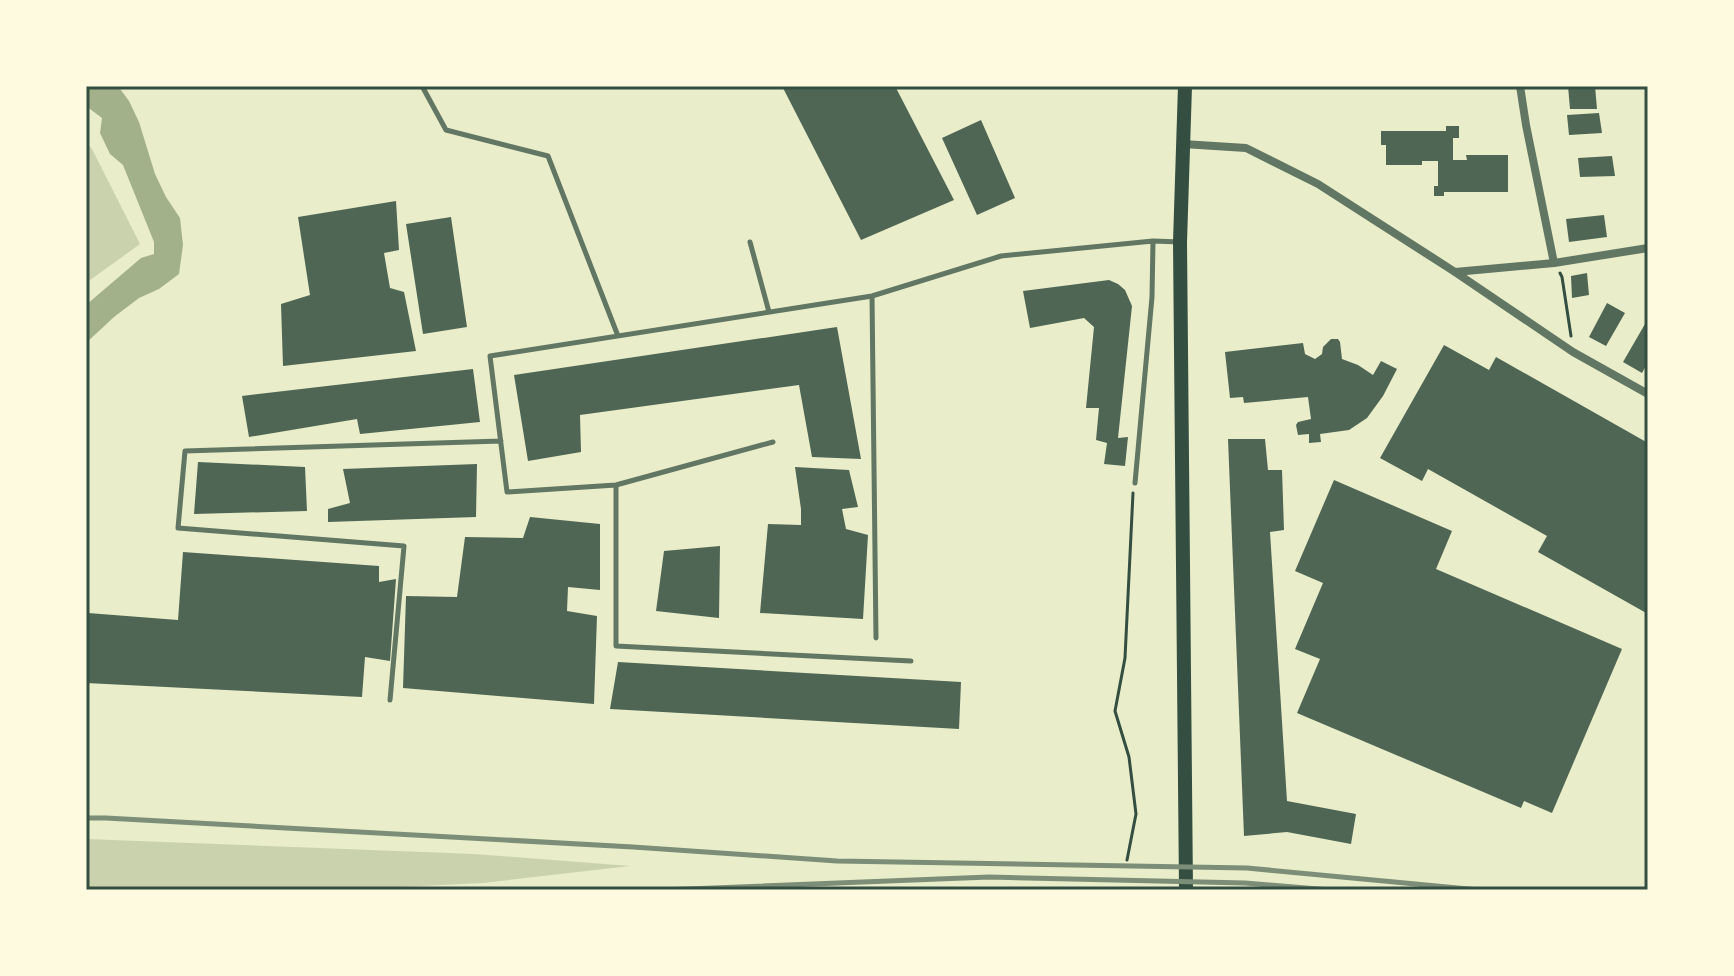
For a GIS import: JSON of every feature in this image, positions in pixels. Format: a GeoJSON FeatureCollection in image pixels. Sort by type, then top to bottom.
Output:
{"type":"FeatureCollection","features":[{"type":"Feature","properties":{"kind":"main road"},"geometry":{"type":"LineString","coordinates":[[1185,86],[1180,242],[1186,890]]}},
{"type":"Feature","properties":{"kind":"street"},"geometry":{"type":"LineString","coordinates":[[1520,86],[1554,263]]}},
{"type":"Feature","properties":{"kind":"street"},"geometry":{"type":"LineString","coordinates":[[1183,144],[1246,148],[1318,184],[1573,352],[1648,394]]}},
{"type":"Feature","properties":{"kind":"street"},"geometry":{"type":"LineString","coordinates":[[1455,272],[1554,263],[1648,248]]}},
{"type":"Feature","properties":{"kind":"lane"},"geometry":{"type":"LineString","coordinates":[[422,86],[446,130],[548,156],[618,336]]}},
{"type":"Feature","properties":{"kind":"lane"},"geometry":{"type":"LineString","coordinates":[[773,442],[616,485],[507,492],[490,356],[872,296],[1001,256],[1153,241],[1180,242]]}},
{"type":"Feature","properties":{"kind":"lane"},"geometry":{"type":"LineString","coordinates":[[1135,483],[1152,297],[1153,241]]}},
{"type":"Feature","properties":{"kind":"lane"},"geometry":{"type":"LineString","coordinates":[[750,242],[769,312]]}},
{"type":"Feature","properties":{"kind":"lane"},"geometry":{"type":"LineString","coordinates":[[872,296],[876,638]]}},
{"type":"Feature","properties":{"kind":"lane"},"geometry":{"type":"LineString","coordinates":[[390,700],[404,546],[178,528],[185,451],[501,441]]}},
{"type":"Feature","properties":{"kind":"lane"},"geometry":{"type":"LineString","coordinates":[[616,485],[616,646],[911,661]]}},
{"type":"Feature","properties":{"kind":"path"},"geometry":{"type":"LineString","coordinates":[[1554,263],[1562,277],[1573,352]]}},
{"type":"Feature","properties":{"kind":"path"},"geometry":{"type":"LineString","coordinates":[[1127,860],[1136,814],[1129,757],[1115,711],[1125,658],[1135,483]]}},
{"type":"Feature","properties":{"kind":"shaded area"},"geometry":{"type":"Polygon","coordinates":[[[86,86],[118,86],[129,101],[155,174],[180,218],[183,245],[179,274],[159,289],[139,298],[86,343],[86,305],[141,258],[154,254],[154,242],[123,165],[110,154],[100,133],[102,118],[86,106],[86,86]]]}},
{"type":"Feature","properties":{"kind":"shaded area"},"geometry":{"type":"Polygon","coordinates":[[[86,142],[140,244],[86,283],[86,142]]]}},
{"type":"Feature","properties":{"kind":"shaded area"},"geometry":{"type":"Polygon","coordinates":[[[86,839],[474,854],[630,866],[483,883],[340,890],[86,890],[86,839]]]}},
{"type":"Feature","properties":{"kind":"building"},"geometry":{"type":"Polygon","coordinates":[[[782,86],[895,86],[954,200],[861,240],[782,86]]]}},
{"type":"Feature","properties":{"kind":"building"},"geometry":{"type":"Polygon","coordinates":[[[1568,86],[1595,86],[1597,109],[1570,109],[1568,86]]]}},
{"type":"Feature","properties":{"kind":"building"},"geometry":{"type":"Polygon","coordinates":[[[1599,113],[1602,133],[1569,135],[1567,115],[1599,113]]]}},
{"type":"Feature","properties":{"kind":"building"},"geometry":{"type":"Polygon","coordinates":[[[981,120],[1015,198],[977,215],[942,138],[981,120]]]}},
{"type":"Feature","properties":{"kind":"building"},"geometry":{"type":"Polygon","coordinates":[[[1446,126],[1459,126],[1459,138],[1453,138],[1453,160],[1467,160],[1466,155],[1508,155],[1508,192],[1444,192],[1444,196],[1434,196],[1434,186],[1438,186],[1438,161],[1422,161],[1422,165],[1386,165],[1386,145],[1381,145],[1381,131],[1446,131],[1446,126]]]}},
{"type":"Feature","properties":{"kind":"building"},"geometry":{"type":"Polygon","coordinates":[[[1612,156],[1615,176],[1580,177],[1578,158],[1612,156]]]}},
{"type":"Feature","properties":{"kind":"building"},"geometry":{"type":"Polygon","coordinates":[[[396,201],[399,250],[384,253],[390,288],[404,292],[416,351],[283,366],[281,304],[310,295],[298,217],[396,201]]]}},
{"type":"Feature","properties":{"kind":"building"},"geometry":{"type":"Polygon","coordinates":[[[1604,215],[1607,237],[1569,242],[1566,219],[1604,215]]]}},
{"type":"Feature","properties":{"kind":"building"},"geometry":{"type":"Polygon","coordinates":[[[451,217],[467,327],[423,334],[406,224],[451,217]]]}},
{"type":"Feature","properties":{"kind":"building"},"geometry":{"type":"Polygon","coordinates":[[[1587,273],[1589,295],[1572,298],[1571,276],[1587,273]]]}},
{"type":"Feature","properties":{"kind":"building"},"geometry":{"type":"Polygon","coordinates":[[[1109,280],[1125,290],[1132,306],[1118,438],[1128,437],[1125,466],[1104,464],[1107,443],[1096,440],[1099,408],[1086,408],[1094,327],[1084,318],[1030,328],[1023,291],[1109,280]]]}},
{"type":"Feature","properties":{"kind":"building"},"geometry":{"type":"Polygon","coordinates":[[[1607,303],[1625,313],[1606,346],[1589,337],[1607,303]]]}},
{"type":"Feature","properties":{"kind":"building"},"geometry":{"type":"Polygon","coordinates":[[[1645,324],[1648,325],[1648,362],[1642,373],[1623,362],[1645,324]]]}},
{"type":"Feature","properties":{"kind":"building"},"geometry":{"type":"Polygon","coordinates":[[[837,327],[861,459],[812,457],[799,385],[580,415],[581,452],[528,461],[514,375],[837,327]]]}},
{"type":"Feature","properties":{"kind":"building"},"geometry":{"type":"Polygon","coordinates":[[[1331,339],[1340,342],[1342,359],[1373,375],[1381,361],[1397,369],[1367,418],[1349,430],[1320,434],[1321,442],[1309,443],[1309,434],[1298,435],[1296,425],[1311,419],[1308,397],[1244,403],[1243,397],[1230,398],[1225,352],[1303,343],[1305,354],[1315,359],[1331,339]]]}},
{"type":"Feature","properties":{"kind":"building"},"geometry":{"type":"Polygon","coordinates":[[[1444,345],[1489,370],[1496,357],[1648,443],[1648,614],[1538,552],[1547,536],[1428,469],[1422,481],[1380,458],[1444,345]]]}},
{"type":"Feature","properties":{"kind":"building"},"geometry":{"type":"Polygon","coordinates":[[[473,369],[480,422],[360,434],[357,419],[249,437],[242,396],[473,369]]]}},
{"type":"Feature","properties":{"kind":"building"},"geometry":{"type":"Polygon","coordinates":[[[1228,439],[1265,439],[1268,470],[1282,470],[1284,530],[1270,532],[1287,801],[1356,814],[1351,844],[1287,832],[1244,836],[1228,439]]]}},
{"type":"Feature","properties":{"kind":"building"},"geometry":{"type":"Polygon","coordinates":[[[198,462],[305,467],[307,511],[194,514],[198,462]]]}},
{"type":"Feature","properties":{"kind":"building"},"geometry":{"type":"Polygon","coordinates":[[[477,464],[476,517],[328,522],[328,509],[350,503],[343,469],[477,464]]]}},
{"type":"Feature","properties":{"kind":"building"},"geometry":{"type":"Polygon","coordinates":[[[795,467],[849,470],[858,507],[842,509],[846,529],[868,535],[863,619],[760,613],[768,524],[801,525],[795,467]]]}},
{"type":"Feature","properties":{"kind":"building"},"geometry":{"type":"Polygon","coordinates":[[[1334,480],[1452,531],[1436,569],[1622,649],[1552,813],[1524,801],[1521,808],[1297,713],[1320,659],[1295,649],[1323,583],[1295,571],[1334,480]]]}},
{"type":"Feature","properties":{"kind":"building"},"geometry":{"type":"Polygon","coordinates":[[[530,517],[600,524],[600,590],[568,587],[567,611],[597,616],[594,704],[403,688],[406,596],[457,597],[465,537],[523,538],[530,517]]]}},
{"type":"Feature","properties":{"kind":"building"},"geometry":{"type":"Polygon","coordinates":[[[720,546],[719,618],[656,611],[664,551],[720,546]]]}},
{"type":"Feature","properties":{"kind":"building"},"geometry":{"type":"Polygon","coordinates":[[[183,552],[379,566],[379,582],[396,579],[390,661],[365,657],[362,697],[86,683],[88,613],[178,620],[183,552]]]}},
{"type":"Feature","properties":{"kind":"building"},"geometry":{"type":"Polygon","coordinates":[[[618,662],[961,682],[959,729],[610,709],[618,662]]]}},
{"type":"Feature","properties":{"kind":"railway"},"geometry":{"type":"LineString","coordinates":[[86,818],[837,861],[1247,868],[1479,890]]}},
{"type":"Feature","properties":{"kind":"railway"},"geometry":{"type":"LineString","coordinates":[[662,890],[989,877],[1245,883],[1330,890]]}}]}
